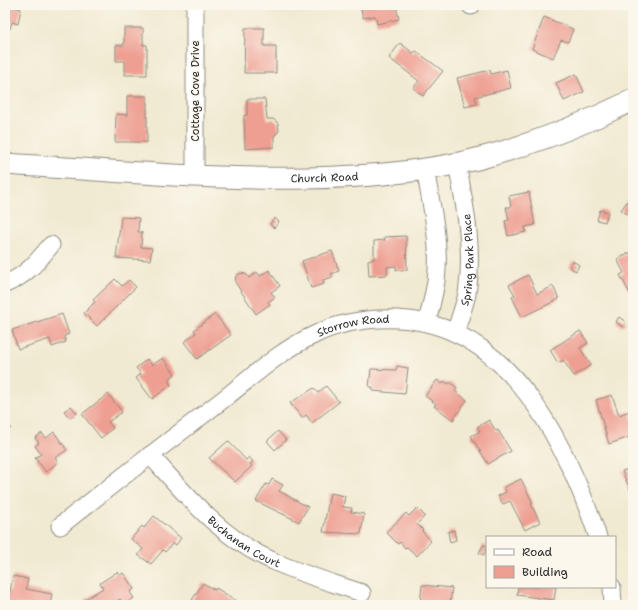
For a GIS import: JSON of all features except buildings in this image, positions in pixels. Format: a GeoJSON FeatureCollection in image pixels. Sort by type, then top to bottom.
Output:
{"type":"FeatureCollection","features":[{"type":"Feature","properties":{"kind":"street","name":"Cottage Cove Drive"},"geometry":{"type":"LineString","coordinates":[[195,5],[195,177]]}},
{"type":"Feature","properties":{"kind":"street","name":"Church Road"},"geometry":{"type":"LineString","coordinates":[[5,164],[195,177],[352,177],[397,173],[495,154],[552,136],[592,120],[633,100]]}},
{"type":"Feature","properties":{"kind":"street","name":"Spring Park Place"},"geometry":{"type":"LineString","coordinates":[[455,333],[466,296],[469,250],[467,222],[457,162]]}},
{"type":"Feature","properties":{"kind":"street"},"geometry":{"type":"LineString","coordinates":[[424,168],[437,249],[436,280],[427,323]]}},
{"type":"Feature","properties":{"kind":"street"},"geometry":{"type":"LineString","coordinates":[[5,284],[26,273],[51,245]]}},
{"type":"Feature","properties":{"kind":"street","name":"Storrow Road"},"geometry":{"type":"LineString","coordinates":[[60,526],[284,353],[312,335],[328,329],[364,320],[404,319],[427,323],[455,333],[486,351],[522,387],[545,422],[562,453],[598,536]]}},
{"type":"Feature","properties":{"kind":"street","name":"Buchanan Court"},"geometry":{"type":"LineString","coordinates":[[150,455],[189,499],[213,522],[240,543],[273,561],[362,593]]}},
{"type":"Feature","properties":{"kind":"street"},"geometry":{"type":"LineString","coordinates":[[612,588],[613,605]]}}]}
